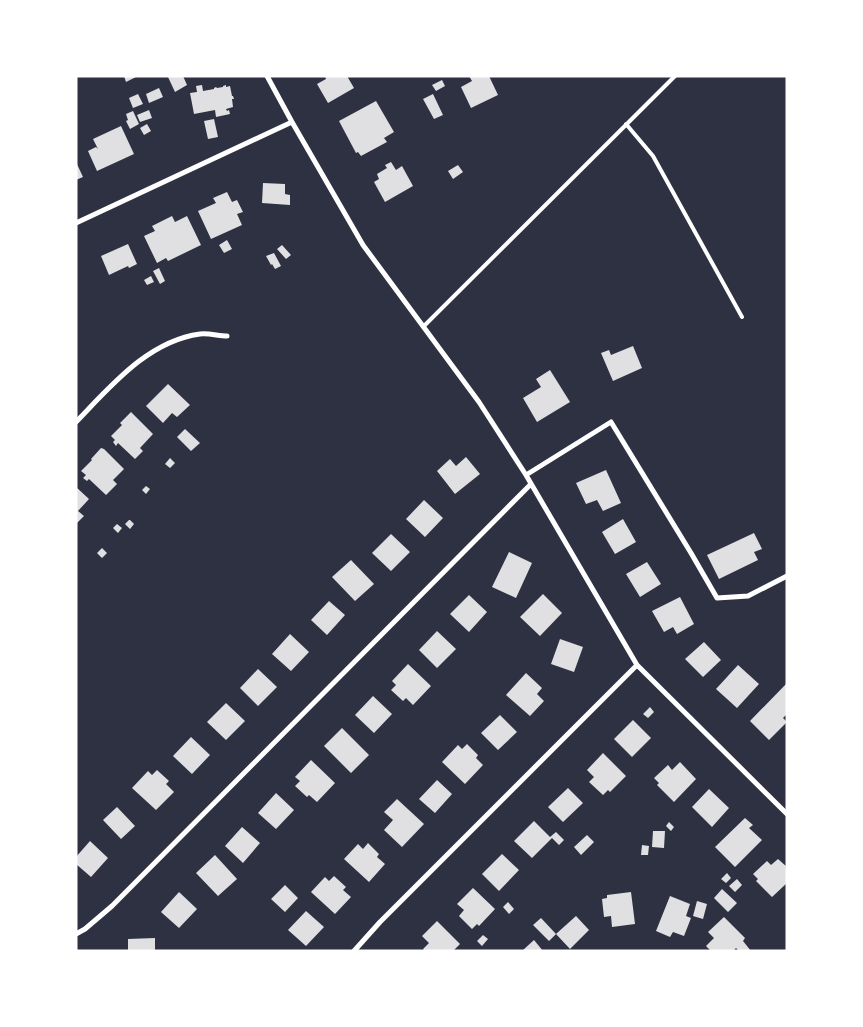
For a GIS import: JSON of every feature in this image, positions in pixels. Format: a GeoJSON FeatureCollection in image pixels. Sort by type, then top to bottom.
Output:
{"type":"FeatureCollection","features":[{"type":"Feature","properties":{"kind":"street"},"geometry":{"type":"LineString","coordinates":[[267,76],[363,245],[480,402],[526,475],[637,665],[787,814]]}},
{"type":"Feature","properties":{"kind":"street"},"geometry":{"type":"LineString","coordinates":[[76,223],[292,122]]}},
{"type":"Feature","properties":{"kind":"street"},"geometry":{"type":"LineString","coordinates":[[76,422],[118,379],[159,347],[202,334],[227,336]]}},
{"type":"Feature","properties":{"kind":"street"},"geometry":{"type":"LineString","coordinates":[[526,475],[611,422],[717,598],[748,596],[787,576]]}},
{"type":"Feature","properties":{"kind":"street"},"geometry":{"type":"LineString","coordinates":[[76,934],[85,929],[112,906],[531,484]]}},
{"type":"Feature","properties":{"kind":"street"},"geometry":{"type":"LineString","coordinates":[[354,951],[380,922],[637,665]]}},
{"type":"Feature","properties":{"kind":"lane"},"geometry":{"type":"LineString","coordinates":[[424,326],[675,76]]}},
{"type":"Feature","properties":{"kind":"lane"},"geometry":{"type":"LineString","coordinates":[[626,124],[653,156],[742,317]]}},
{"type":"Feature","properties":{"kind":"building"},"geometry":{"type":"Polygon","coordinates":[[[124,76],[138,76],[126,82],[124,76]]]}},
{"type":"Feature","properties":{"kind":"building"},"geometry":{"type":"Polygon","coordinates":[[[169,76],[183,76],[187,85],[175,92],[169,76]]]}},
{"type":"Feature","properties":{"kind":"building"},"geometry":{"type":"Polygon","coordinates":[[[325,76],[347,76],[354,88],[328,103],[317,84],[326,79],[325,76]]]}},
{"type":"Feature","properties":{"kind":"building"},"geometry":{"type":"Polygon","coordinates":[[[469,76],[489,76],[498,95],[471,108],[461,87],[472,81],[469,76]]]}},
{"type":"Feature","properties":{"kind":"building"},"geometry":{"type":"Polygon","coordinates":[[[442,80],[445,86],[436,91],[432,85],[442,80]]]}},
{"type":"Feature","properties":{"kind":"building"},"geometry":{"type":"Polygon","coordinates":[[[202,85],[203,91],[226,85],[226,87],[230,86],[234,99],[232,99],[233,107],[226,109],[227,111],[229,110],[230,114],[216,117],[215,110],[194,114],[190,93],[197,92],[196,86],[202,85]]]}},
{"type":"Feature","properties":{"kind":"building"},"geometry":{"type":"Polygon","coordinates":[[[159,88],[163,97],[149,103],[146,94],[159,88]]]}},
{"type":"Feature","properties":{"kind":"building"},"geometry":{"type":"Polygon","coordinates":[[[138,94],[143,104],[133,108],[129,98],[138,94]]]}},
{"type":"Feature","properties":{"kind":"building"},"geometry":{"type":"Polygon","coordinates":[[[433,94],[443,115],[434,119],[423,99],[433,94]]]}},
{"type":"Feature","properties":{"kind":"building"},"geometry":{"type":"Polygon","coordinates":[[[376,101],[394,132],[384,138],[387,142],[361,156],[358,152],[356,153],[339,121],[376,101]]]}},
{"type":"Feature","properties":{"kind":"building"},"geometry":{"type":"Polygon","coordinates":[[[149,110],[152,118],[140,122],[137,115],[149,110]]]}},
{"type":"Feature","properties":{"kind":"building"},"geometry":{"type":"Polygon","coordinates":[[[133,111],[139,124],[130,129],[126,121],[128,120],[126,114],[133,111]]]}},
{"type":"Feature","properties":{"kind":"building"},"geometry":{"type":"Polygon","coordinates":[[[214,119],[218,137],[208,139],[204,121],[214,119]]]}},
{"type":"Feature","properties":{"kind":"building"},"geometry":{"type":"Polygon","coordinates":[[[147,124],[151,131],[144,135],[140,128],[147,124]]]}},
{"type":"Feature","properties":{"kind":"building"},"geometry":{"type":"Polygon","coordinates":[[[121,126],[134,154],[97,171],[88,151],[96,147],[98,149],[93,139],[121,126]]]}},
{"type":"Feature","properties":{"kind":"building"},"geometry":{"type":"Polygon","coordinates":[[[76,162],[83,177],[76,180],[76,162]]]}},
{"type":"Feature","properties":{"kind":"building"},"geometry":{"type":"Polygon","coordinates":[[[391,162],[396,170],[402,166],[413,186],[385,202],[374,182],[379,179],[377,174],[387,168],[385,165],[391,162]]]}},
{"type":"Feature","properties":{"kind":"building"},"geometry":{"type":"Polygon","coordinates":[[[458,165],[463,172],[453,179],[448,171],[458,165]]]}},
{"type":"Feature","properties":{"kind":"building"},"geometry":{"type":"Polygon","coordinates":[[[263,183],[285,184],[285,194],[290,195],[290,205],[262,203],[263,183]]]}},
{"type":"Feature","properties":{"kind":"building"},"geometry":{"type":"Polygon","coordinates":[[[227,192],[232,202],[237,200],[243,212],[237,214],[242,225],[211,239],[198,211],[216,203],[213,198],[227,192]]]}},
{"type":"Feature","properties":{"kind":"building"},"geometry":{"type":"Polygon","coordinates":[[[172,216],[175,222],[187,216],[201,245],[168,261],[166,258],[157,263],[144,236],[155,231],[152,226],[172,216]]]}},
{"type":"Feature","properties":{"kind":"building"},"geometry":{"type":"Polygon","coordinates":[[[227,240],[232,249],[224,253],[219,245],[227,240]]]}},
{"type":"Feature","properties":{"kind":"building"},"geometry":{"type":"Polygon","coordinates":[[[128,244],[137,264],[109,275],[101,256],[128,244]]]}},
{"type":"Feature","properties":{"kind":"building"},"geometry":{"type":"Polygon","coordinates":[[[282,245],[291,255],[286,259],[277,249],[282,245]]]}},
{"type":"Feature","properties":{"kind":"building"},"geometry":{"type":"Polygon","coordinates":[[[274,253],[281,266],[275,269],[266,256],[274,253]]]}},
{"type":"Feature","properties":{"kind":"building"},"geometry":{"type":"Polygon","coordinates":[[[159,268],[165,281],[160,284],[153,271],[159,268]]]}},
{"type":"Feature","properties":{"kind":"building"},"geometry":{"type":"Polygon","coordinates":[[[151,276],[154,282],[147,285],[144,280],[151,276]]]}},
{"type":"Feature","properties":{"kind":"building"},"geometry":{"type":"Polygon","coordinates":[[[633,346],[642,368],[613,381],[601,353],[609,350],[611,355],[633,346]]]}},
{"type":"Feature","properties":{"kind":"building"},"geometry":{"type":"Polygon","coordinates":[[[550,370],[570,402],[537,422],[523,398],[541,387],[536,379],[550,370]]]}},
{"type":"Feature","properties":{"kind":"building"},"geometry":{"type":"Polygon","coordinates":[[[168,384],[190,405],[177,417],[172,413],[163,423],[146,406],[168,384]]]}},
{"type":"Feature","properties":{"kind":"building"},"geometry":{"type":"Polygon","coordinates":[[[131,412],[153,434],[140,448],[143,451],[135,459],[118,443],[116,446],[113,442],[115,440],[111,436],[131,412]]]}},
{"type":"Feature","properties":{"kind":"building"},"geometry":{"type":"Polygon","coordinates":[[[185,429],[200,443],[191,451],[177,437],[185,429]]]}},
{"type":"Feature","properties":{"kind":"building"},"geometry":{"type":"Polygon","coordinates":[[[101,448],[124,469],[113,480],[117,484],[106,495],[89,479],[87,481],[83,478],[86,475],[81,471],[101,448]]]}},
{"type":"Feature","properties":{"kind":"building"},"geometry":{"type":"Polygon","coordinates":[[[466,457],[480,474],[455,494],[437,471],[450,459],[456,466],[466,457]]]}},
{"type":"Feature","properties":{"kind":"building"},"geometry":{"type":"Polygon","coordinates":[[[170,458],[175,463],[170,468],[165,464],[170,458]]]}},
{"type":"Feature","properties":{"kind":"building"},"geometry":{"type":"Polygon","coordinates":[[[606,470],[621,503],[603,511],[597,500],[586,504],[576,483],[606,470]]]}},
{"type":"Feature","properties":{"kind":"building"},"geometry":{"type":"Polygon","coordinates":[[[146,486],[150,489],[146,494],[142,490],[146,486]]]}},
{"type":"Feature","properties":{"kind":"building"},"geometry":{"type":"Polygon","coordinates":[[[76,487],[89,499],[78,511],[84,516],[76,524],[76,487]]]}},
{"type":"Feature","properties":{"kind":"building"},"geometry":{"type":"Polygon","coordinates":[[[424,500],[443,518],[425,537],[406,519],[424,500]]]}},
{"type":"Feature","properties":{"kind":"building"},"geometry":{"type":"Polygon","coordinates":[[[623,519],[636,542],[615,554],[602,532],[623,519]]]}},
{"type":"Feature","properties":{"kind":"building"},"geometry":{"type":"Polygon","coordinates":[[[129,520],[134,524],[130,529],[125,524],[129,520]]]}},
{"type":"Feature","properties":{"kind":"building"},"geometry":{"type":"Polygon","coordinates":[[[117,524],[122,528],[118,533],[113,528],[117,524]]]}},
{"type":"Feature","properties":{"kind":"building"},"geometry":{"type":"Polygon","coordinates":[[[754,533],[762,549],[754,552],[758,560],[719,579],[707,555],[754,533]]]}},
{"type":"Feature","properties":{"kind":"building"},"geometry":{"type":"Polygon","coordinates":[[[391,534],[410,552],[391,571],[372,553],[391,534]]]}},
{"type":"Feature","properties":{"kind":"building"},"geometry":{"type":"Polygon","coordinates":[[[102,548],[107,553],[102,558],[97,553],[102,548]]]}},
{"type":"Feature","properties":{"kind":"building"},"geometry":{"type":"Polygon","coordinates":[[[509,552],[532,563],[516,598],[492,587],[509,552]]]}},
{"type":"Feature","properties":{"kind":"building"},"geometry":{"type":"Polygon","coordinates":[[[351,560],[374,584],[355,601],[332,577],[351,560]]]}},
{"type":"Feature","properties":{"kind":"building"},"geometry":{"type":"Polygon","coordinates":[[[647,562],[661,584],[640,597],[626,574],[647,562]]]}},
{"type":"Feature","properties":{"kind":"building"},"geometry":{"type":"Polygon","coordinates":[[[543,594],[562,613],[540,636],[520,617],[543,594]]]}},
{"type":"Feature","properties":{"kind":"building"},"geometry":{"type":"Polygon","coordinates":[[[469,595],[487,612],[469,632],[450,614],[469,595]]]}},
{"type":"Feature","properties":{"kind":"building"},"geometry":{"type":"Polygon","coordinates":[[[680,597],[694,624],[677,634],[673,627],[664,632],[652,611],[680,597]]]}},
{"type":"Feature","properties":{"kind":"building"},"geometry":{"type":"Polygon","coordinates":[[[329,601],[345,615],[327,635],[311,620],[329,601]]]}},
{"type":"Feature","properties":{"kind":"building"},"geometry":{"type":"Polygon","coordinates":[[[437,631],[456,649],[437,668],[419,650],[437,631]]]}},
{"type":"Feature","properties":{"kind":"building"},"geometry":{"type":"Polygon","coordinates":[[[290,634],[309,652],[291,671],[272,654],[290,634]]]}},
{"type":"Feature","properties":{"kind":"building"},"geometry":{"type":"Polygon","coordinates":[[[560,639],[583,647],[574,672],[551,664],[560,639]]]}},
{"type":"Feature","properties":{"kind":"building"},"geometry":{"type":"Polygon","coordinates":[[[704,642],[721,660],[703,677],[685,659],[704,642]]]}},
{"type":"Feature","properties":{"kind":"building"},"geometry":{"type":"Polygon","coordinates":[[[408,664],[431,686],[413,705],[406,698],[403,701],[391,690],[396,685],[392,681],[408,664]]]}},
{"type":"Feature","properties":{"kind":"building"},"geometry":{"type":"Polygon","coordinates":[[[738,665],[759,684],[737,708],[716,689],[738,665]]]}},
{"type":"Feature","properties":{"kind":"building"},"geometry":{"type":"Polygon","coordinates":[[[258,669],[277,687],[258,706],[240,688],[258,669]]]}},
{"type":"Feature","properties":{"kind":"building"},"geometry":{"type":"Polygon","coordinates":[[[526,673],[542,688],[537,694],[544,701],[530,716],[506,695],[526,673]]]}},
{"type":"Feature","properties":{"kind":"building"},"geometry":{"type":"Polygon","coordinates":[[[787,683],[787,714],[783,718],[787,722],[769,740],[750,721],[787,683]]]}},
{"type":"Feature","properties":{"kind":"building"},"geometry":{"type":"Polygon","coordinates":[[[373,696],[392,714],[374,733],[355,715],[373,696]]]}},
{"type":"Feature","properties":{"kind":"building"},"geometry":{"type":"Polygon","coordinates":[[[226,703],[245,721],[226,740],[207,722],[226,703]]]}},
{"type":"Feature","properties":{"kind":"building"},"geometry":{"type":"Polygon","coordinates":[[[650,707],[654,712],[648,718],[643,714],[650,707]]]}},
{"type":"Feature","properties":{"kind":"building"},"geometry":{"type":"Polygon","coordinates":[[[500,715],[517,732],[498,750],[481,733],[500,715]]]}},
{"type":"Feature","properties":{"kind":"building"},"geometry":{"type":"Polygon","coordinates":[[[633,720],[651,738],[632,757],[614,739],[633,720]]]}},
{"type":"Feature","properties":{"kind":"building"},"geometry":{"type":"Polygon","coordinates":[[[342,728],[369,755],[351,773],[324,746],[342,728]]]}},
{"type":"Feature","properties":{"kind":"building"},"geometry":{"type":"Polygon","coordinates":[[[191,737],[210,755],[192,774],[173,756],[191,737]]]}},
{"type":"Feature","properties":{"kind":"building"},"geometry":{"type":"Polygon","coordinates":[[[467,744],[478,755],[476,758],[483,765],[465,784],[442,762],[458,745],[462,749],[467,744]]]}},
{"type":"Feature","properties":{"kind":"building"},"geometry":{"type":"Polygon","coordinates":[[[603,753],[626,776],[610,792],[608,790],[603,795],[589,782],[594,777],[587,770],[603,753]]]}},
{"type":"Feature","properties":{"kind":"building"},"geometry":{"type":"Polygon","coordinates":[[[311,760],[335,783],[317,802],[309,795],[307,797],[295,786],[300,781],[295,777],[311,760]]]}},
{"type":"Feature","properties":{"kind":"building"},"geometry":{"type":"Polygon","coordinates":[[[680,762],[696,779],[674,802],[657,785],[659,783],[654,778],[668,765],[672,770],[680,762]]]}},
{"type":"Feature","properties":{"kind":"building"},"geometry":{"type":"Polygon","coordinates":[[[157,770],[169,781],[166,784],[174,792],[156,810],[132,788],[148,771],[152,775],[157,770]]]}},
{"type":"Feature","properties":{"kind":"building"},"geometry":{"type":"Polygon","coordinates":[[[437,780],[452,794],[435,813],[419,799],[437,780]]]}},
{"type":"Feature","properties":{"kind":"building"},"geometry":{"type":"Polygon","coordinates":[[[568,788],[583,803],[563,822],[548,807],[568,788]]]}},
{"type":"Feature","properties":{"kind":"building"},"geometry":{"type":"Polygon","coordinates":[[[709,789],[729,808],[712,827],[692,807],[709,789]]]}},
{"type":"Feature","properties":{"kind":"building"},"geometry":{"type":"Polygon","coordinates":[[[276,793],[294,810],[276,829],[258,813],[276,793]]]}},
{"type":"Feature","properties":{"kind":"building"},"geometry":{"type":"Polygon","coordinates":[[[397,799],[424,824],[402,847],[384,830],[393,820],[384,812],[397,799]]]}},
{"type":"Feature","properties":{"kind":"building"},"geometry":{"type":"Polygon","coordinates":[[[117,807],[135,826],[121,839],[103,820],[117,807]]]}},
{"type":"Feature","properties":{"kind":"building"},"geometry":{"type":"Polygon","coordinates":[[[745,818],[753,825],[749,828],[762,840],[735,867],[715,847],[745,818]]]}},
{"type":"Feature","properties":{"kind":"building"},"geometry":{"type":"Polygon","coordinates":[[[534,821],[550,837],[556,832],[564,840],[559,845],[552,838],[532,858],[514,841],[534,821]]]}},
{"type":"Feature","properties":{"kind":"building"},"geometry":{"type":"Polygon","coordinates":[[[669,822],[674,827],[671,831],[666,826],[669,822]]]}},
{"type":"Feature","properties":{"kind":"building"},"geometry":{"type":"Polygon","coordinates":[[[242,827],[260,843],[243,863],[225,846],[242,827]]]}},
{"type":"Feature","properties":{"kind":"building"},"geometry":{"type":"Polygon","coordinates":[[[653,831],[665,831],[664,848],[652,847],[653,831]]]}},
{"type":"Feature","properties":{"kind":"building"},"geometry":{"type":"Polygon","coordinates":[[[587,835],[594,842],[581,855],[574,847],[587,835]]]}},
{"type":"Feature","properties":{"kind":"building"},"geometry":{"type":"Polygon","coordinates":[[[90,841],[108,858],[91,877],[76,864],[76,857],[90,841]]]}},
{"type":"Feature","properties":{"kind":"building"},"geometry":{"type":"Polygon","coordinates":[[[368,843],[379,854],[377,857],[385,864],[369,882],[344,859],[358,844],[363,849],[368,843]]]}},
{"type":"Feature","properties":{"kind":"building"},"geometry":{"type":"Polygon","coordinates":[[[642,845],[649,846],[648,855],[641,855],[642,845]]]}},
{"type":"Feature","properties":{"kind":"building"},"geometry":{"type":"Polygon","coordinates":[[[502,854],[519,870],[499,891],[482,874],[502,854]]]}},
{"type":"Feature","properties":{"kind":"building"},"geometry":{"type":"Polygon","coordinates":[[[215,855],[237,879],[218,896],[196,873],[215,855]]]}},
{"type":"Feature","properties":{"kind":"building"},"geometry":{"type":"Polygon","coordinates":[[[778,859],[787,867],[787,883],[772,897],[756,881],[758,879],[753,874],[767,861],[771,865],[778,859]]]}},
{"type":"Feature","properties":{"kind":"building"},"geometry":{"type":"Polygon","coordinates":[[[727,873],[731,878],[726,883],[721,879],[727,873]]]}},
{"type":"Feature","properties":{"kind":"building"},"geometry":{"type":"Polygon","coordinates":[[[334,876],[346,887],[343,890],[351,897],[335,914],[311,892],[325,877],[329,881],[334,876]]]}},
{"type":"Feature","properties":{"kind":"building"},"geometry":{"type":"Polygon","coordinates":[[[737,879],[742,885],[735,892],[729,886],[737,879]]]}},
{"type":"Feature","properties":{"kind":"building"},"geometry":{"type":"Polygon","coordinates":[[[285,885],[298,898],[285,912],[271,899],[285,885]]]}},
{"type":"Feature","properties":{"kind":"building"},"geometry":{"type":"Polygon","coordinates":[[[473,888],[495,909],[479,926],[477,924],[472,929],[459,916],[464,910],[457,904],[473,888]]]}},
{"type":"Feature","properties":{"kind":"building"},"geometry":{"type":"Polygon","coordinates":[[[722,889],[737,903],[728,912],[714,898],[722,889]]]}},
{"type":"Feature","properties":{"kind":"building"},"geometry":{"type":"Polygon","coordinates":[[[179,892],[197,909],[179,928],[161,912],[179,892]]]}},
{"type":"Feature","properties":{"kind":"building"},"geometry":{"type":"Polygon","coordinates":[[[631,892],[635,924],[612,927],[611,916],[604,917],[602,899],[607,898],[607,895],[631,892]]]}},
{"type":"Feature","properties":{"kind":"building"},"geometry":{"type":"Polygon","coordinates":[[[670,896],[690,904],[686,916],[691,918],[684,936],[673,932],[670,937],[656,931],[670,896]]]}},
{"type":"Feature","properties":{"kind":"building"},"geometry":{"type":"Polygon","coordinates":[[[697,901],[707,904],[703,919],[693,916],[697,901]]]}},
{"type":"Feature","properties":{"kind":"building"},"geometry":{"type":"Polygon","coordinates":[[[508,902],[514,909],[509,914],[503,907],[508,902]]]}},
{"type":"Feature","properties":{"kind":"building"},"geometry":{"type":"Polygon","coordinates":[[[306,911],[324,927],[306,946],[288,930],[306,911]]]}},
{"type":"Feature","properties":{"kind":"building"},"geometry":{"type":"Polygon","coordinates":[[[576,916],[589,930],[570,949],[556,934],[576,916]]]}},
{"type":"Feature","properties":{"kind":"building"},"geometry":{"type":"Polygon","coordinates":[[[724,917],[745,938],[743,941],[751,951],[739,951],[736,948],[733,951],[711,951],[706,946],[714,938],[708,932],[724,917]]]}},
{"type":"Feature","properties":{"kind":"building"},"geometry":{"type":"Polygon","coordinates":[[[541,918],[556,934],[549,941],[533,925],[541,918]]]}},
{"type":"Feature","properties":{"kind":"building"},"geometry":{"type":"Polygon","coordinates":[[[437,921],[460,944],[453,951],[425,951],[423,949],[429,943],[422,936],[437,921]]]}},
{"type":"Feature","properties":{"kind":"building"},"geometry":{"type":"Polygon","coordinates":[[[483,935],[488,939],[482,946],[477,941],[483,935]]]}},
{"type":"Feature","properties":{"kind":"building"},"geometry":{"type":"Polygon","coordinates":[[[155,938],[155,951],[128,951],[128,939],[155,938]]]}},
{"type":"Feature","properties":{"kind":"building"},"geometry":{"type":"Polygon","coordinates":[[[534,940],[543,951],[522,951],[534,940]]]}}]}
